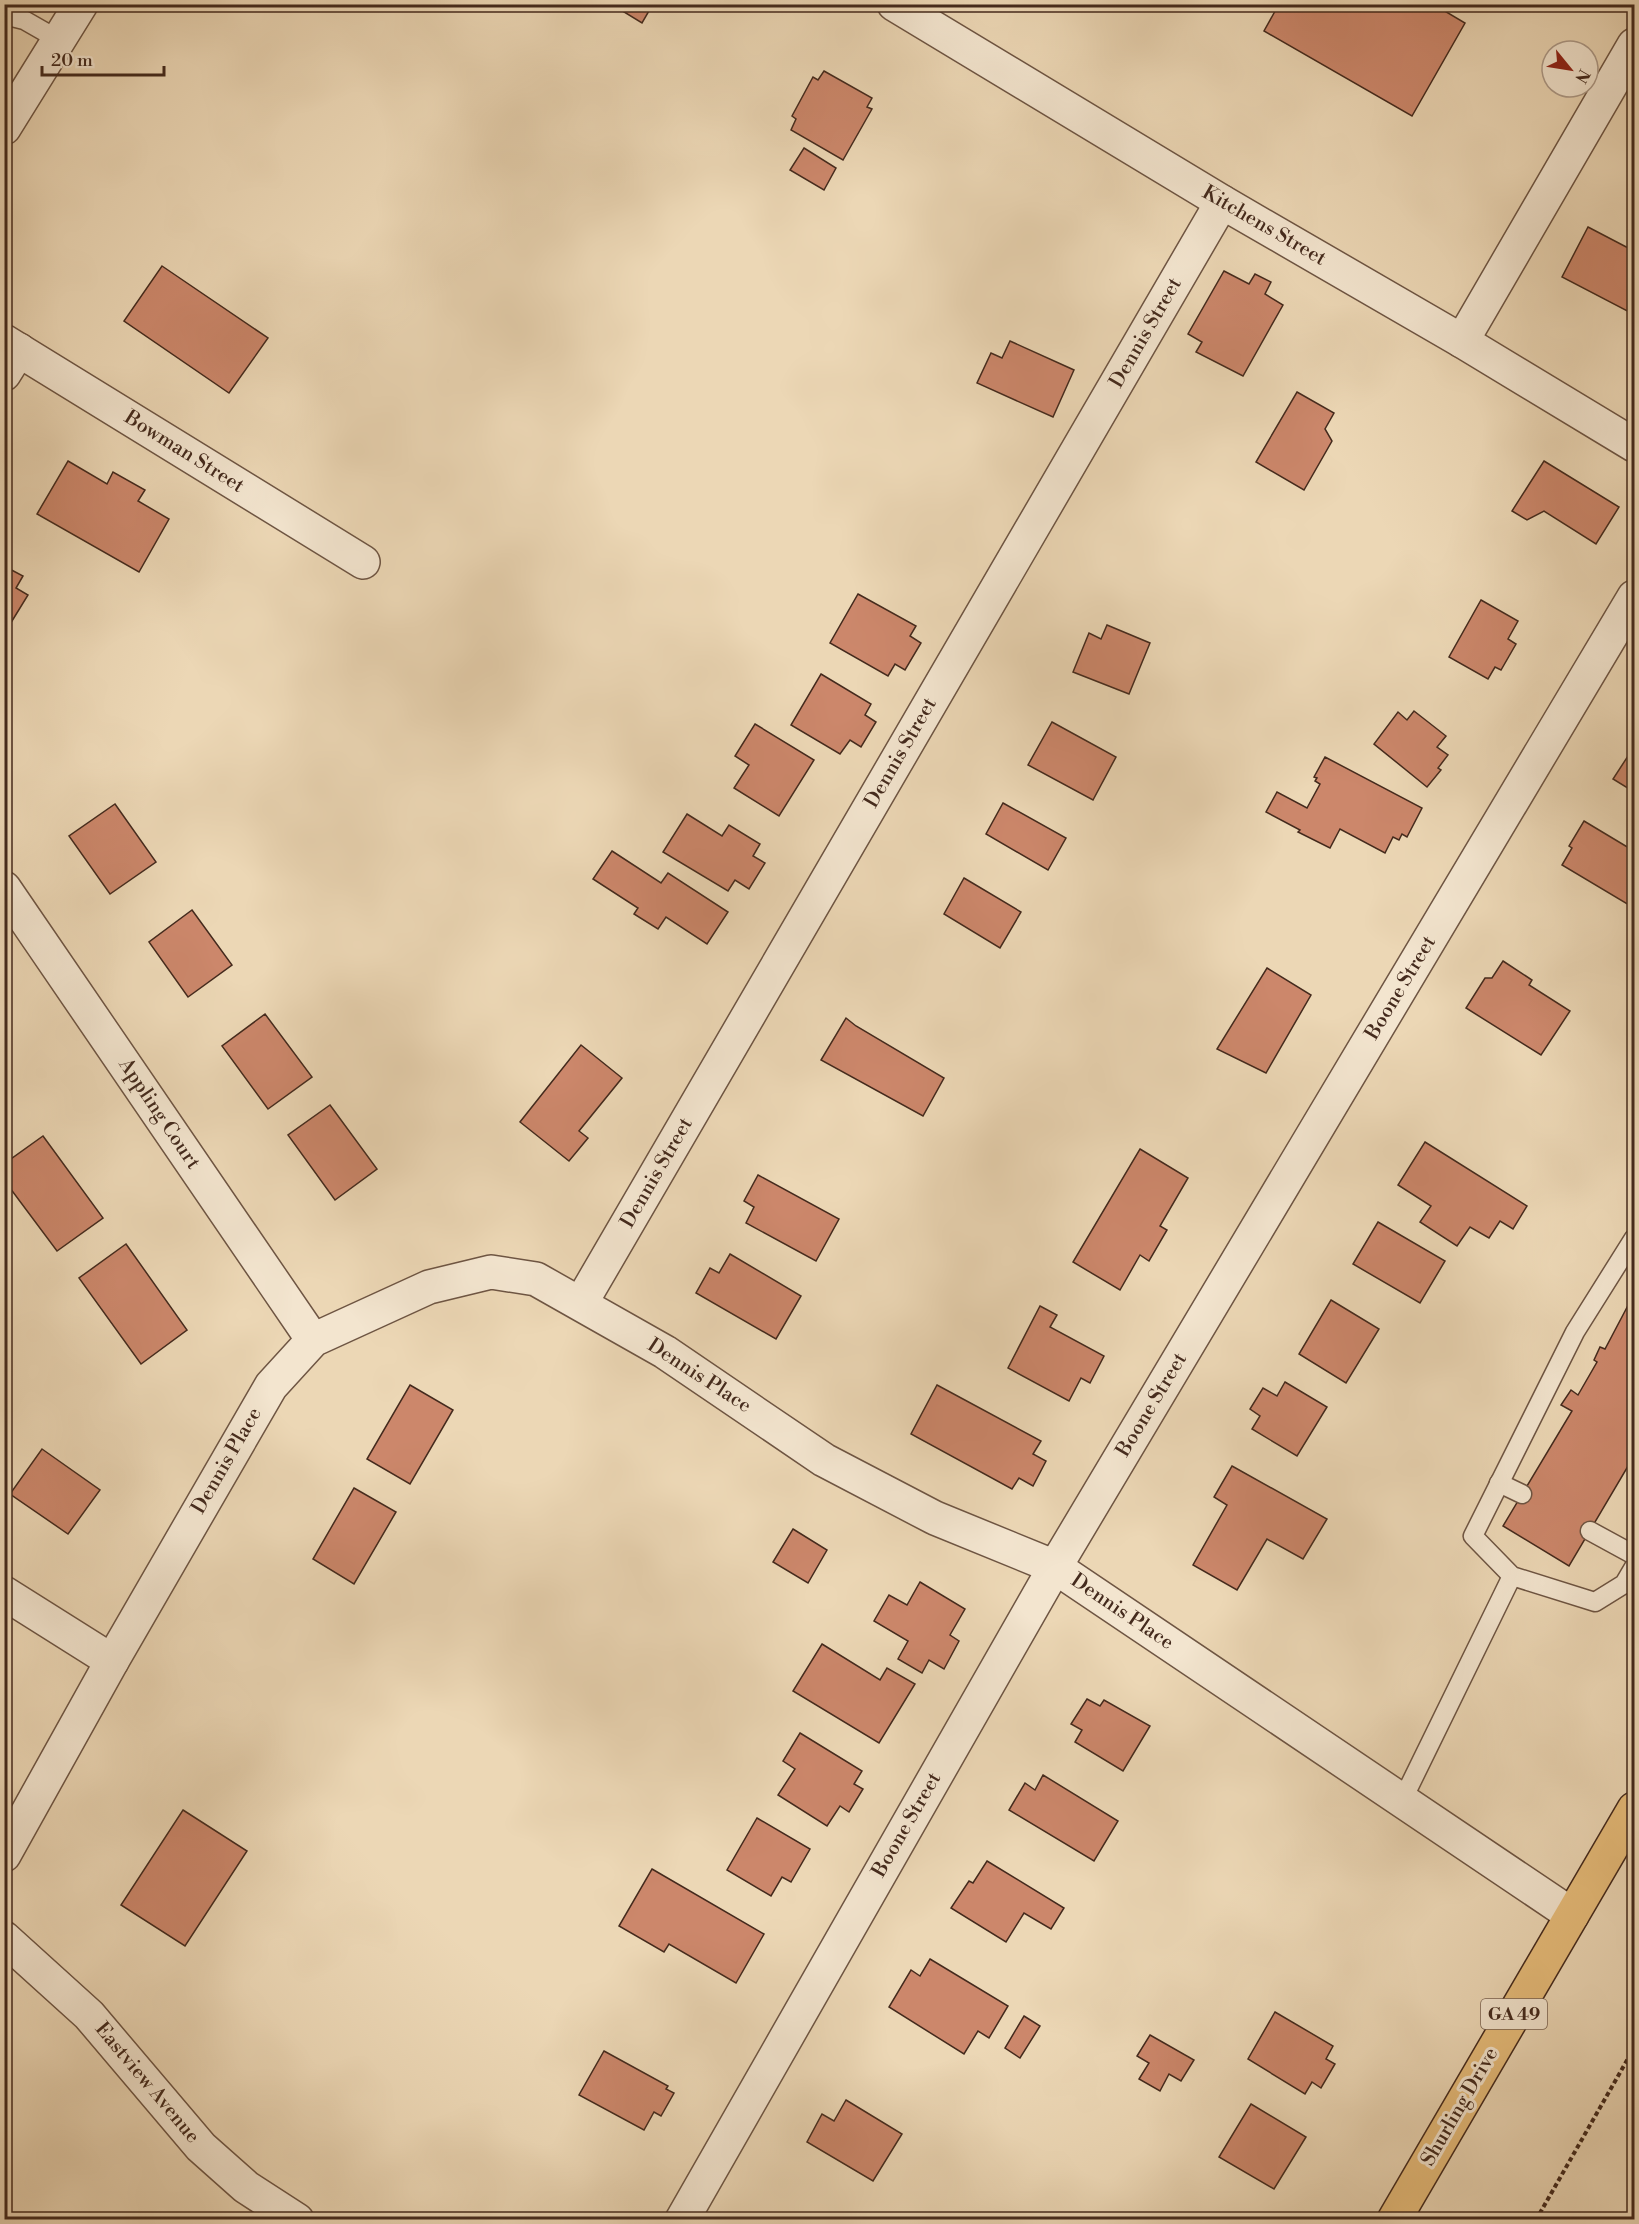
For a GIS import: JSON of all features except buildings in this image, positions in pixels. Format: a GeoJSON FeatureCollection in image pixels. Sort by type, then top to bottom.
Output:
{"type":"FeatureCollection","features":[{"type":"Feature","properties":{"kind":"main road","name":"Shurling Drive"},"geometry":{"type":"LineString","coordinates":[[1394,2220],[1635,1809]]}},
{"type":"Feature","properties":{"kind":"street"},"geometry":{"type":"LineString","coordinates":[[4,128],[81,4]]}},
{"type":"Feature","properties":{"kind":"street","name":"Kitchens Street"},"geometry":{"type":"LineString","coordinates":[[894,4],[1222,202],[1462,341],[1635,445]]}},
{"type":"Feature","properties":{"kind":"street"},"geometry":{"type":"LineString","coordinates":[[1462,341],[1635,45]]}},
{"type":"Feature","properties":{"kind":"street","name":"Dennis Street"},"geometry":{"type":"LineString","coordinates":[[581,1303],[1222,202]]}},
{"type":"Feature","properties":{"kind":"street","name":"Bowman Street"},"geometry":{"type":"LineString","coordinates":[[9,355],[363,562]]}},
{"type":"Feature","properties":{"kind":"street","name":"Boone Street"},"geometry":{"type":"LineString","coordinates":[[681,2220],[1055,1567],[1635,597]]}},
{"type":"Feature","properties":{"kind":"street","name":"Appling Court"},"geometry":{"type":"LineString","coordinates":[[4,888],[313,1340]]}},
{"type":"Feature","properties":{"kind":"street","name":"Dennis Place"},"geometry":{"type":"LineString","coordinates":[[4,1855],[112,1661],[271,1386],[313,1340],[429,1287],[491,1272],[537,1279],[665,1352],[824,1460],[935,1518],[1055,1567],[1572,1915]]}},
{"type":"Feature","properties":{"kind":"street"},"geometry":{"type":"LineString","coordinates":[[4,1593],[112,1661]]}},
{"type":"Feature","properties":{"kind":"street","name":"Eastview Avenue"},"geometry":{"type":"LineString","coordinates":[[4,1938],[89,2014],[201,2146],[246,2187],[297,2220]]}},
{"type":"Feature","properties":{"kind":"lane"},"geometry":{"type":"LineString","coordinates":[[4,15],[24,20],[59,40]]}},
{"type":"Feature","properties":{"kind":"lane"},"geometry":{"type":"LineString","coordinates":[[1635,1238],[1575,1332],[1473,1536],[1512,1576],[1595,1602],[1624,1584],[1635,1567]]}},
{"type":"Feature","properties":{"kind":"lane"},"geometry":{"type":"LineString","coordinates":[[1499,1483],[1522,1494]]}},
{"type":"Feature","properties":{"kind":"lane"},"geometry":{"type":"LineString","coordinates":[[1590,1531],[1635,1555]]}},
{"type":"Feature","properties":{"kind":"lane"},"geometry":{"type":"LineString","coordinates":[[1402,1801],[1512,1576]]}},
{"type":"Feature","properties":{"kind":"path"},"geometry":{"type":"LineString","coordinates":[[1536,2220],[1635,2048]]}}]}
